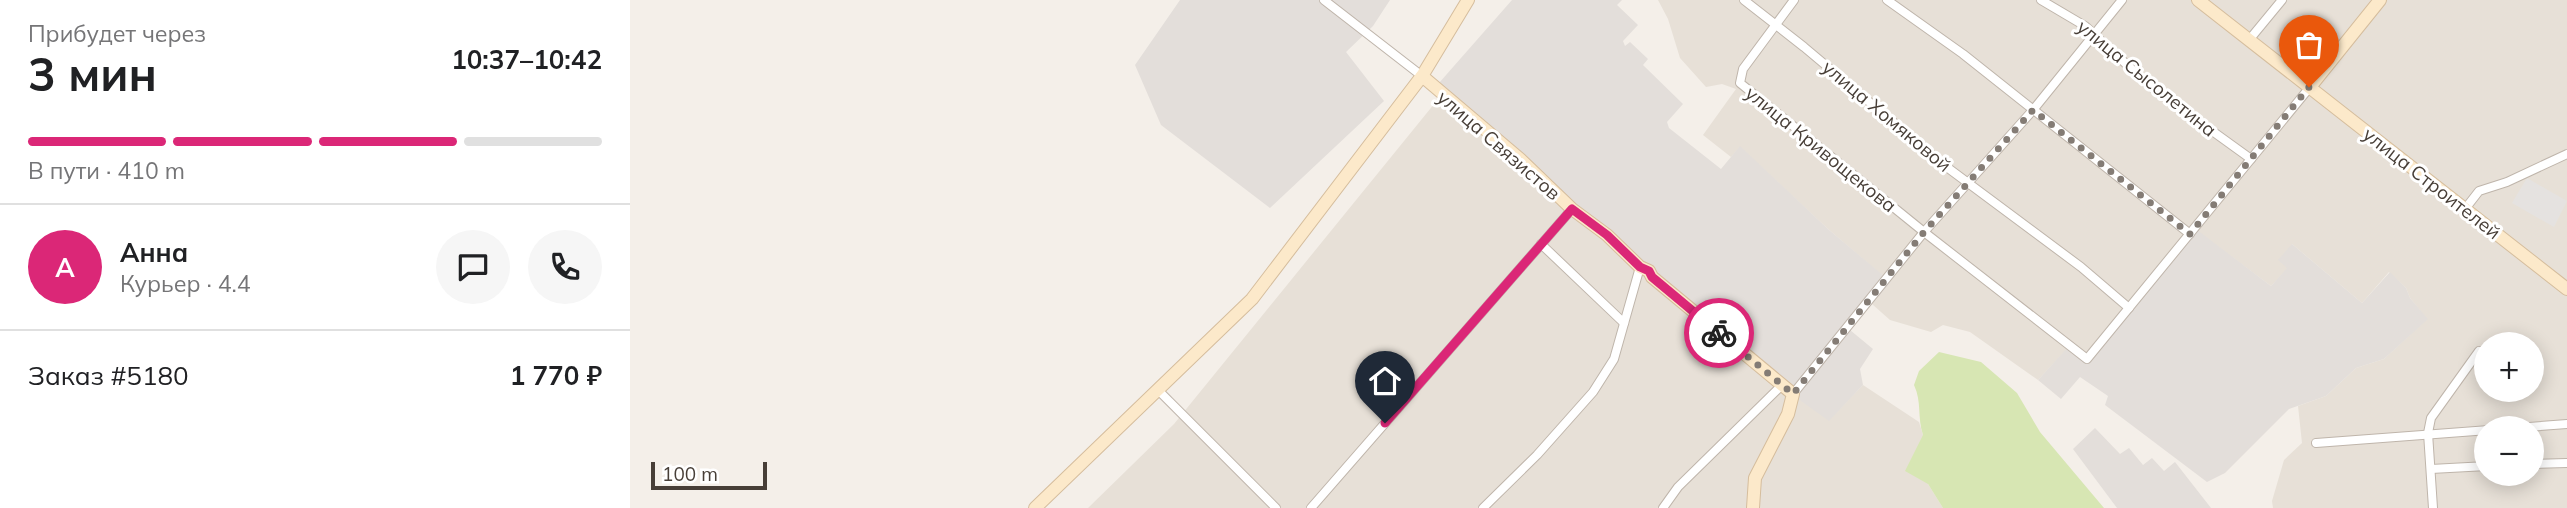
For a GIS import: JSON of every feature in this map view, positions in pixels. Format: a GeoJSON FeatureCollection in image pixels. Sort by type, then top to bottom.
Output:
{"type":"FeatureCollection","features":[{"type":"Feature","properties":{"kind":"main road"},"geometry":{"type":"LineString","coordinates":[[1035,508],[1252,299],[1422,76],[1468,0]]}},
{"type":"Feature","properties":{"kind":"main road","name":"улица Строителей"},"geometry":{"type":"LineString","coordinates":[[2198,0],[2567,289]]}},
{"type":"Feature","properties":{"kind":"main road"},"geometry":{"type":"LineString","coordinates":[[2309,87],[2380,0]]}},
{"type":"Feature","properties":{"kind":"main road","name":"улица Связистов"},"geometry":{"type":"LineString","coordinates":[[1422,76],[1520,159],[1572,209],[1607,235],[1640,267],[1649,271],[1652,277],[1793,394]]}},
{"type":"Feature","properties":{"kind":"main road"},"geometry":{"type":"LineString","coordinates":[[1753,508],[1755,478],[1788,414],[1793,394]]}},
{"type":"Feature","properties":{"kind":"street"},"geometry":{"type":"LineString","coordinates":[[1324,0],[1422,76]]}},
{"type":"Feature","properties":{"kind":"street","name":"улица Хомяковой"},"geometry":{"type":"LineString","coordinates":[[1744,0],[1969,183],[2070,259],[2129,308]]}},
{"type":"Feature","properties":{"kind":"street"},"geometry":{"type":"LineString","coordinates":[[1777,25],[1794,0]]}},
{"type":"Feature","properties":{"kind":"street"},"geometry":{"type":"LineString","coordinates":[[1887,0],[1963,54],[2190,234]]}},
{"type":"Feature","properties":{"kind":"street","name":"улица Сысолетина"},"geometry":{"type":"LineString","coordinates":[[2041,0],[2085,26],[2150,86],[2251,159]]}},
{"type":"Feature","properties":{"kind":"street"},"geometry":{"type":"LineString","coordinates":[[1793,394],[1924,232],[2033,110],[2122,0]]}},
{"type":"Feature","properties":{"kind":"street"},"geometry":{"type":"LineString","coordinates":[[2249,40],[2282,0]]}},
{"type":"Feature","properties":{"kind":"street","name":"улица Кривощекова"},"geometry":{"type":"LineString","coordinates":[[1777,25],[1744,69],[1740,83],[1924,232]]}},
{"type":"Feature","properties":{"kind":"street"},"geometry":{"type":"LineString","coordinates":[[1924,232],[2087,359],[2309,87]]}},
{"type":"Feature","properties":{"kind":"street"},"geometry":{"type":"LineString","coordinates":[[2465,209],[2479,191],[2507,182],[2567,154]]}},
{"type":"Feature","properties":{"kind":"street"},"geometry":{"type":"LineString","coordinates":[[1311,508],[1572,209]]}},
{"type":"Feature","properties":{"kind":"street"},"geometry":{"type":"LineString","coordinates":[[1541,244],[1624,323]]}},
{"type":"Feature","properties":{"kind":"street"},"geometry":{"type":"LineString","coordinates":[[1483,508],[1537,455],[1592,392],[1614,359],[1640,267]]}},
{"type":"Feature","properties":{"kind":"street"},"geometry":{"type":"LineString","coordinates":[[2433,508],[2428,433],[2431,418],[2474,358]]}},
{"type":"Feature","properties":{"kind":"street"},"geometry":{"type":"LineString","coordinates":[[1663,508],[1678,487],[1782,385]]}},
{"type":"Feature","properties":{"kind":"street"},"geometry":{"type":"LineString","coordinates":[[1159,391],[1276,508]]}},
{"type":"Feature","properties":{"kind":"street"},"geometry":{"type":"LineString","coordinates":[[2316,443],[2567,424]]}},
{"type":"Feature","properties":{"kind":"street"},"geometry":{"type":"LineString","coordinates":[[2544,464],[2567,463]]}},
{"type":"Feature","properties":{"kind":"street"},"geometry":{"type":"LineString","coordinates":[[2431,469],[2474,467]]}},
{"type":"Feature","properties":{"kind":"shaded area"},"geometry":{"type":"Polygon","coordinates":[[[1180,0],[1390,0],[1373,26],[1346,52],[1384,101],[1270,208],[1161,125],[1135,65],[1180,0]]]}},
{"type":"Feature","properties":{"kind":"shaded area"},"geometry":{"type":"Polygon","coordinates":[[[1512,0],[1622,0],[1617,5],[1638,25],[1623,41],[1625,46],[1630,42],[1648,59],[1643,65],[1683,104],[1667,122],[1669,128],[1721,169],[1740,146],[1828,229],[1891,282],[1850,330],[1873,349],[1860,369],[1863,385],[1829,421],[1776,383],[1439,98],[1448,90],[1439,83],[1512,0]]]}},
{"type":"Feature","properties":{"kind":"shaded area"},"geometry":{"type":"Polygon","coordinates":[[[1658,0],[2567,0],[2567,508],[2273,508],[2272,501],[2284,460],[2302,443],[2298,406],[2326,396],[2356,368],[2384,359],[2427,319],[2410,298],[2406,288],[2389,272],[2362,303],[2292,244],[2288,268],[2271,286],[2196,230],[2088,363],[2068,348],[2038,380],[1970,332],[1943,325],[1931,332],[1890,320],[1872,304],[1890,282],[1740,147],[1731,157],[1703,135],[1736,89],[1722,84],[1706,87],[1680,58],[1668,19],[1658,0]]]}},
{"type":"Feature","properties":{"kind":"shaded area"},"geometry":{"type":"Polygon","coordinates":[[[1439,98],[1829,420],[1863,385],[1919,422],[1928,484],[1943,508],[1088,508],[1174,424],[1439,98]]]}},
{"type":"Feature","properties":{"kind":"shaded area"},"geometry":{"type":"Polygon","coordinates":[[[2527,178],[2567,201],[2554,227],[2512,203],[2527,178]]]}},
{"type":"Feature","properties":{"kind":"shaded area"},"geometry":{"type":"Polygon","coordinates":[[[2196,229],[2271,286],[2287,268],[2278,260],[2292,244],[2362,303],[2390,272],[2406,288],[2410,298],[2428,319],[2384,359],[2356,368],[2326,396],[2289,409],[2225,473],[2207,482],[2105,405],[2108,396],[2080,377],[2061,399],[2038,380],[2068,347],[2089,363],[2196,229]]]}},
{"type":"Feature","properties":{"kind":"shaded area"},"geometry":{"type":"Polygon","coordinates":[[[2095,428],[2120,454],[2129,448],[2143,465],[2152,458],[2164,471],[2175,462],[2211,508],[2117,508],[2073,449],[2095,428]]]}},
{"type":"Feature","properties":{"kind":"green space"},"geometry":{"type":"Polygon","coordinates":[[[1939,352],[1981,362],[2017,393],[2040,432],[2104,508],[1943,508],[1928,484],[1905,471],[1923,435],[1914,385],[1919,371],[1939,352]]]}},
{"type":"Feature","properties":{"kind":"way so far"},"geometry":{"type":"LineString","coordinates":[[1719,333],[1793,394],[1924,232],[2033,110],[2190,234],[2309,87]]}},
{"type":"Feature","properties":{"kind":"route"},"geometry":{"type":"LineString","coordinates":[[1385,423],[1572,209],[1607,235],[1640,267],[1649,271],[1652,277],[1719,333]]}}]}
